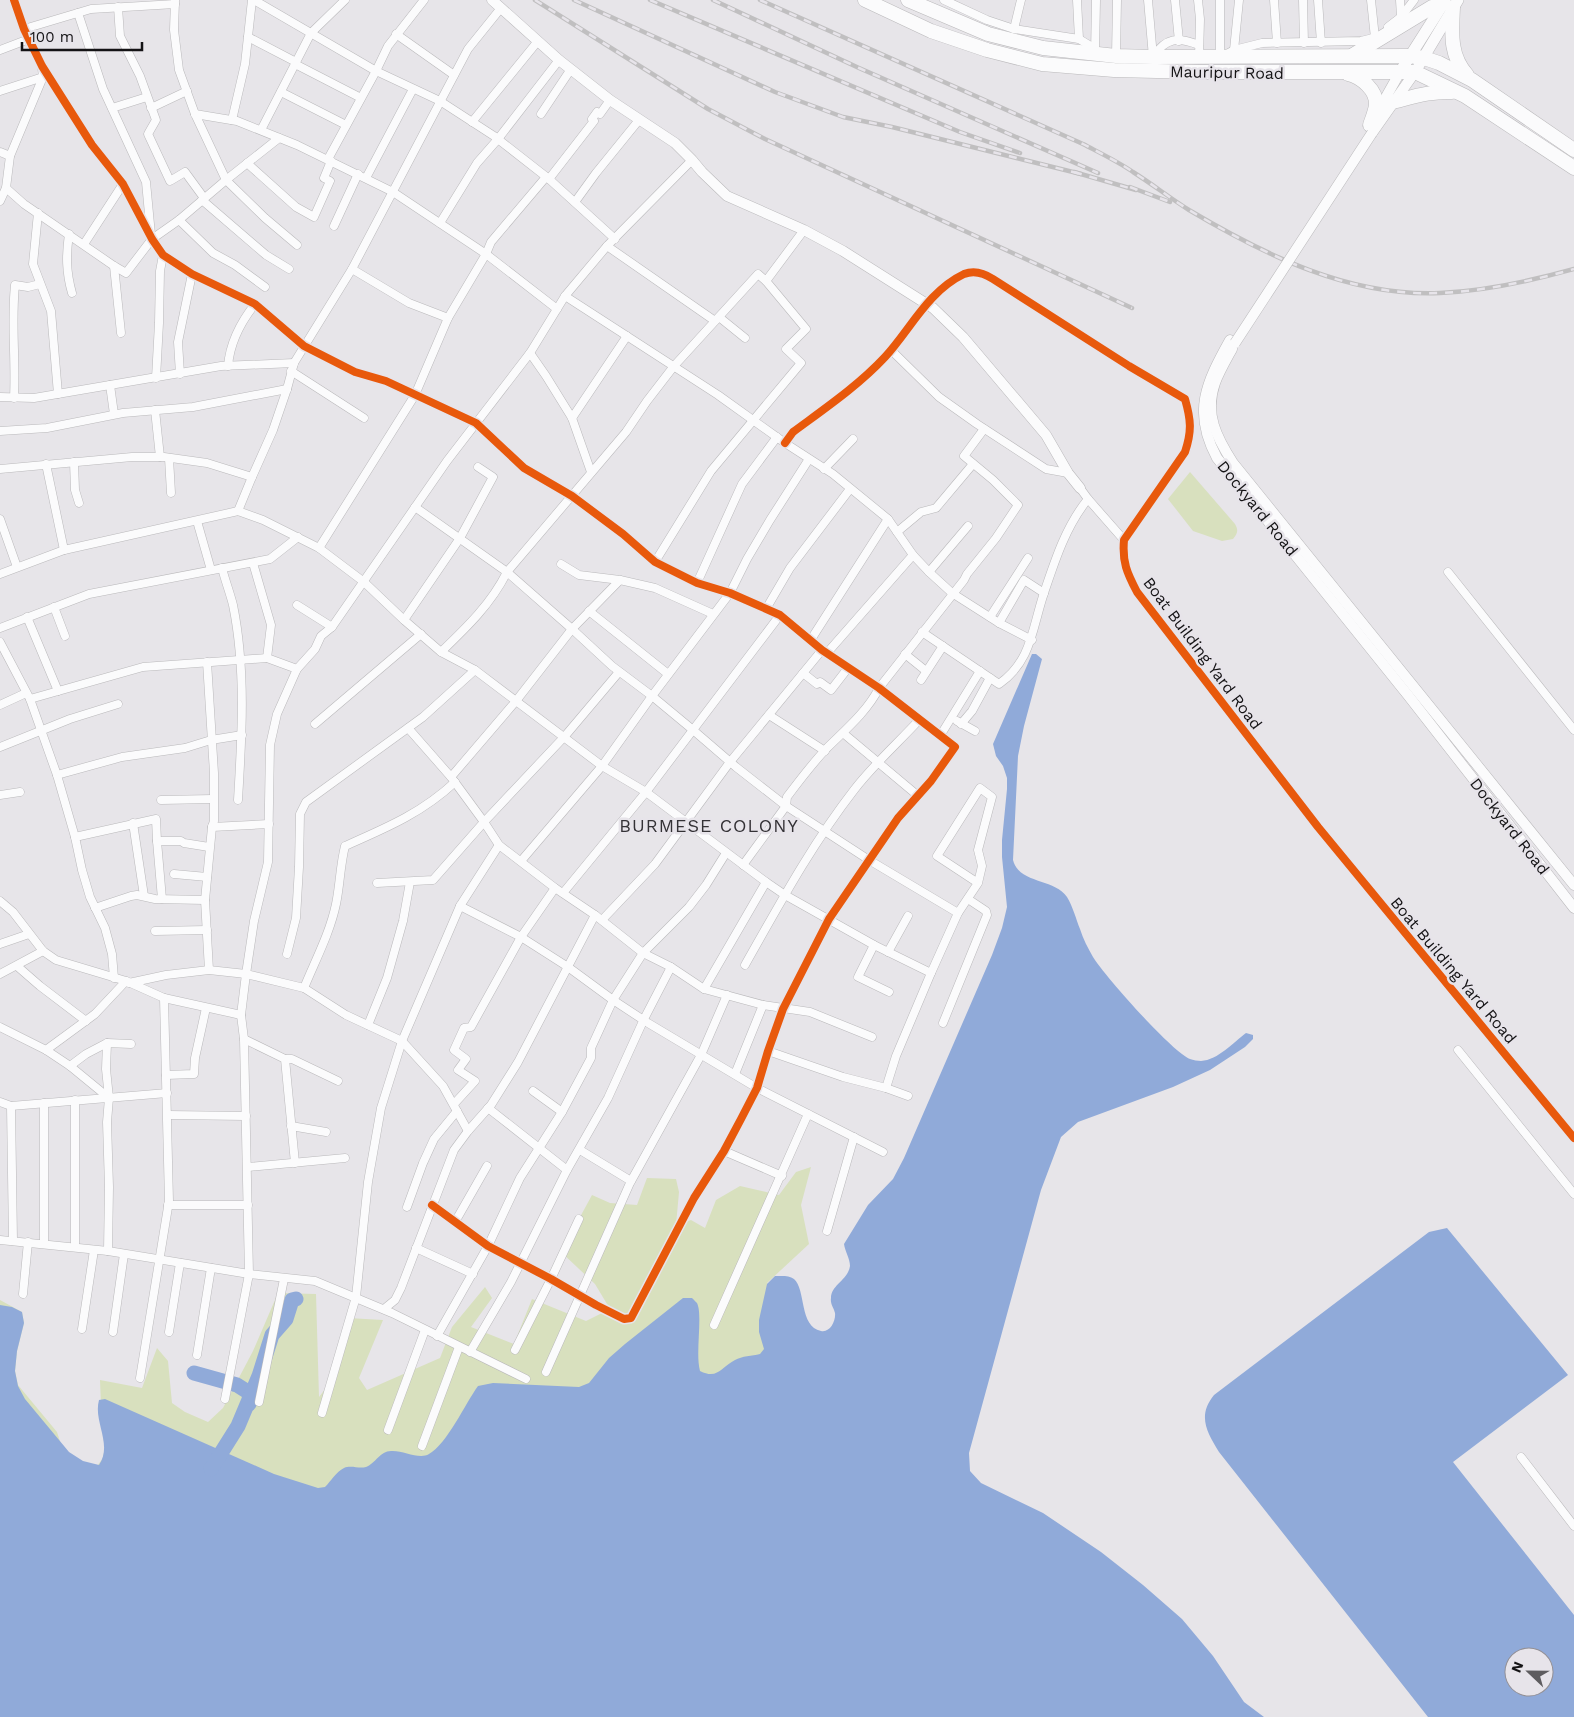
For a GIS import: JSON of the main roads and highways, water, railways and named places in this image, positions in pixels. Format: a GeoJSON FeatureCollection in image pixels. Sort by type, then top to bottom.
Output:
{"type":"FeatureCollection","features":[{"type":"Feature","properties":{"kind":"highway","name":"Mauripur Road"},"geometry":{"type":"LineString","coordinates":[[865,0],[931,31],[987,50],[1042,64],[1114,70],[1415,72],[1467,97],[1574,168]]}},
{"type":"Feature","properties":{"kind":"highway","name":"Mauripur Road"},"geometry":{"type":"LineString","coordinates":[[908,0],[988,34],[1043,48],[1095,54],[1154,57],[1199,51],[1220,58],[1352,56],[1409,56],[1424,58],[1454,70],[1473,81],[1574,150]]}},
{"type":"Feature","properties":{"kind":"highway"},"geometry":{"type":"LineString","coordinates":[[1352,56],[1432,7],[1450,3],[1452,41],[1455,56],[1462,69],[1473,81]]}},
{"type":"Feature","properties":{"kind":"highway"},"geometry":{"type":"LineString","coordinates":[[1343,73],[1355,76],[1365,82],[1372,92],[1376,103],[1369,131]]}},
{"type":"Feature","properties":{"kind":"highway"},"geometry":{"type":"LineString","coordinates":[[1392,102],[1438,91],[1452,92],[1467,97]]}},
{"type":"Feature","properties":{"kind":"main road"},"geometry":{"type":"LineString","coordinates":[[1400,72],[1409,56],[1450,3]]}},
{"type":"Feature","properties":{"kind":"main road"},"geometry":{"type":"LineString","coordinates":[[1415,72],[1424,58],[1450,3]]}},
{"type":"Feature","properties":{"kind":"water"},"geometry":{"type":"Polygon","coordinates":[[[1032,654],[1036,654],[1042,659],[1018,756],[1013,860],[1017,868],[1029,877],[1061,891],[1067,897],[1093,957],[1139,1012],[1181,1053],[1193,1060],[1207,1060],[1220,1054],[1246,1033],[1253,1035],[1253,1039],[1245,1047],[1210,1070],[1173,1087],[1078,1122],[1061,1137],[1041,1190],[969,1453],[970,1471],[981,1483],[1043,1513],[1101,1552],[1143,1585],[1182,1619],[1213,1656],[1244,1702],[1264,1717],[0,1717],[0,1305],[12,1307],[22,1312],[24,1323],[17,1351],[15,1371],[18,1386],[25,1399],[69,1452],[83,1461],[99,1465],[103,1457],[104,1441],[98,1408],[99,1400],[105,1399],[274,1474],[318,1488],[325,1487],[344,1468],[366,1467],[387,1452],[396,1451],[421,1456],[429,1454],[436,1449],[449,1433],[478,1386],[493,1383],[579,1387],[589,1383],[609,1358],[683,1298],[692,1298],[697,1303],[699,1309],[698,1354],[700,1371],[706,1373],[719,1372],[735,1360],[760,1354],[764,1349],[759,1332],[759,1320],[767,1284],[775,1276],[787,1276],[794,1279],[798,1284],[806,1315],[809,1323],[814,1328],[824,1331],[830,1328],[835,1316],[831,1302],[832,1293],[849,1271],[850,1266],[844,1244],[868,1205],[893,1179],[904,1158],[1002,928],[1007,907],[1002,840],[1007,778],[1003,766],[996,756],[993,744],[1032,654]]]}},
{"type":"Feature","properties":{"kind":"water"},"geometry":{"type":"Polygon","coordinates":[[[1447,1228],[1568,1375],[1453,1462],[1574,1615],[1574,1717],[1428,1717],[1219,1452],[1208,1431],[1205,1417],[1206,1410],[1214,1395],[1429,1232],[1447,1228]]]}},
{"type":"Feature","properties":{"kind":"waterway"},"geometry":{"type":"LineString","coordinates":[[211,1469],[238,1426],[259,1376],[272,1335],[286,1319],[292,1300],[296,1299]]}},
{"type":"Feature","properties":{"kind":"waterway"},"geometry":{"type":"LineString","coordinates":[[194,1373],[237,1385],[248,1392],[251,1400],[249,1404]]}},
{"type":"Feature","properties":{"kind":"railway"},"geometry":{"type":"LineString","coordinates":[[535,0],[708,109],[765,139],[1132,308]]}},
{"type":"Feature","properties":{"kind":"railway"},"geometry":{"type":"LineString","coordinates":[[574,0],[775,92],[843,117],[892,127],[1081,174]]}},
{"type":"Feature","properties":{"kind":"railway"},"geometry":{"type":"LineString","coordinates":[[650,0],[960,132],[1020,153]]}},
{"type":"Feature","properties":{"kind":"railway"},"geometry":{"type":"LineString","coordinates":[[713,0],[859,68],[1098,173]]}},
{"type":"Feature","properties":{"kind":"railway"},"geometry":{"type":"LineString","coordinates":[[760,0],[1083,144],[1121,164],[1189,210],[1218,227],[1247,243],[1309,270],[1373,288],[1406,292],[1440,293],[1508,285],[1574,269]]}},
{"type":"Feature","properties":{"kind":"railway"},"geometry":{"type":"LineString","coordinates":[[1074,172],[1136,190]]}},
{"type":"Feature","properties":{"kind":"railway"},"geometry":{"type":"LineString","coordinates":[[1130,187],[1170,202]]}},
{"type":"Feature","properties":{"kind":"district","name":"BURMESE COLONY"},"geometry":{"type":"Point","coordinates":[709,826]}}]}
